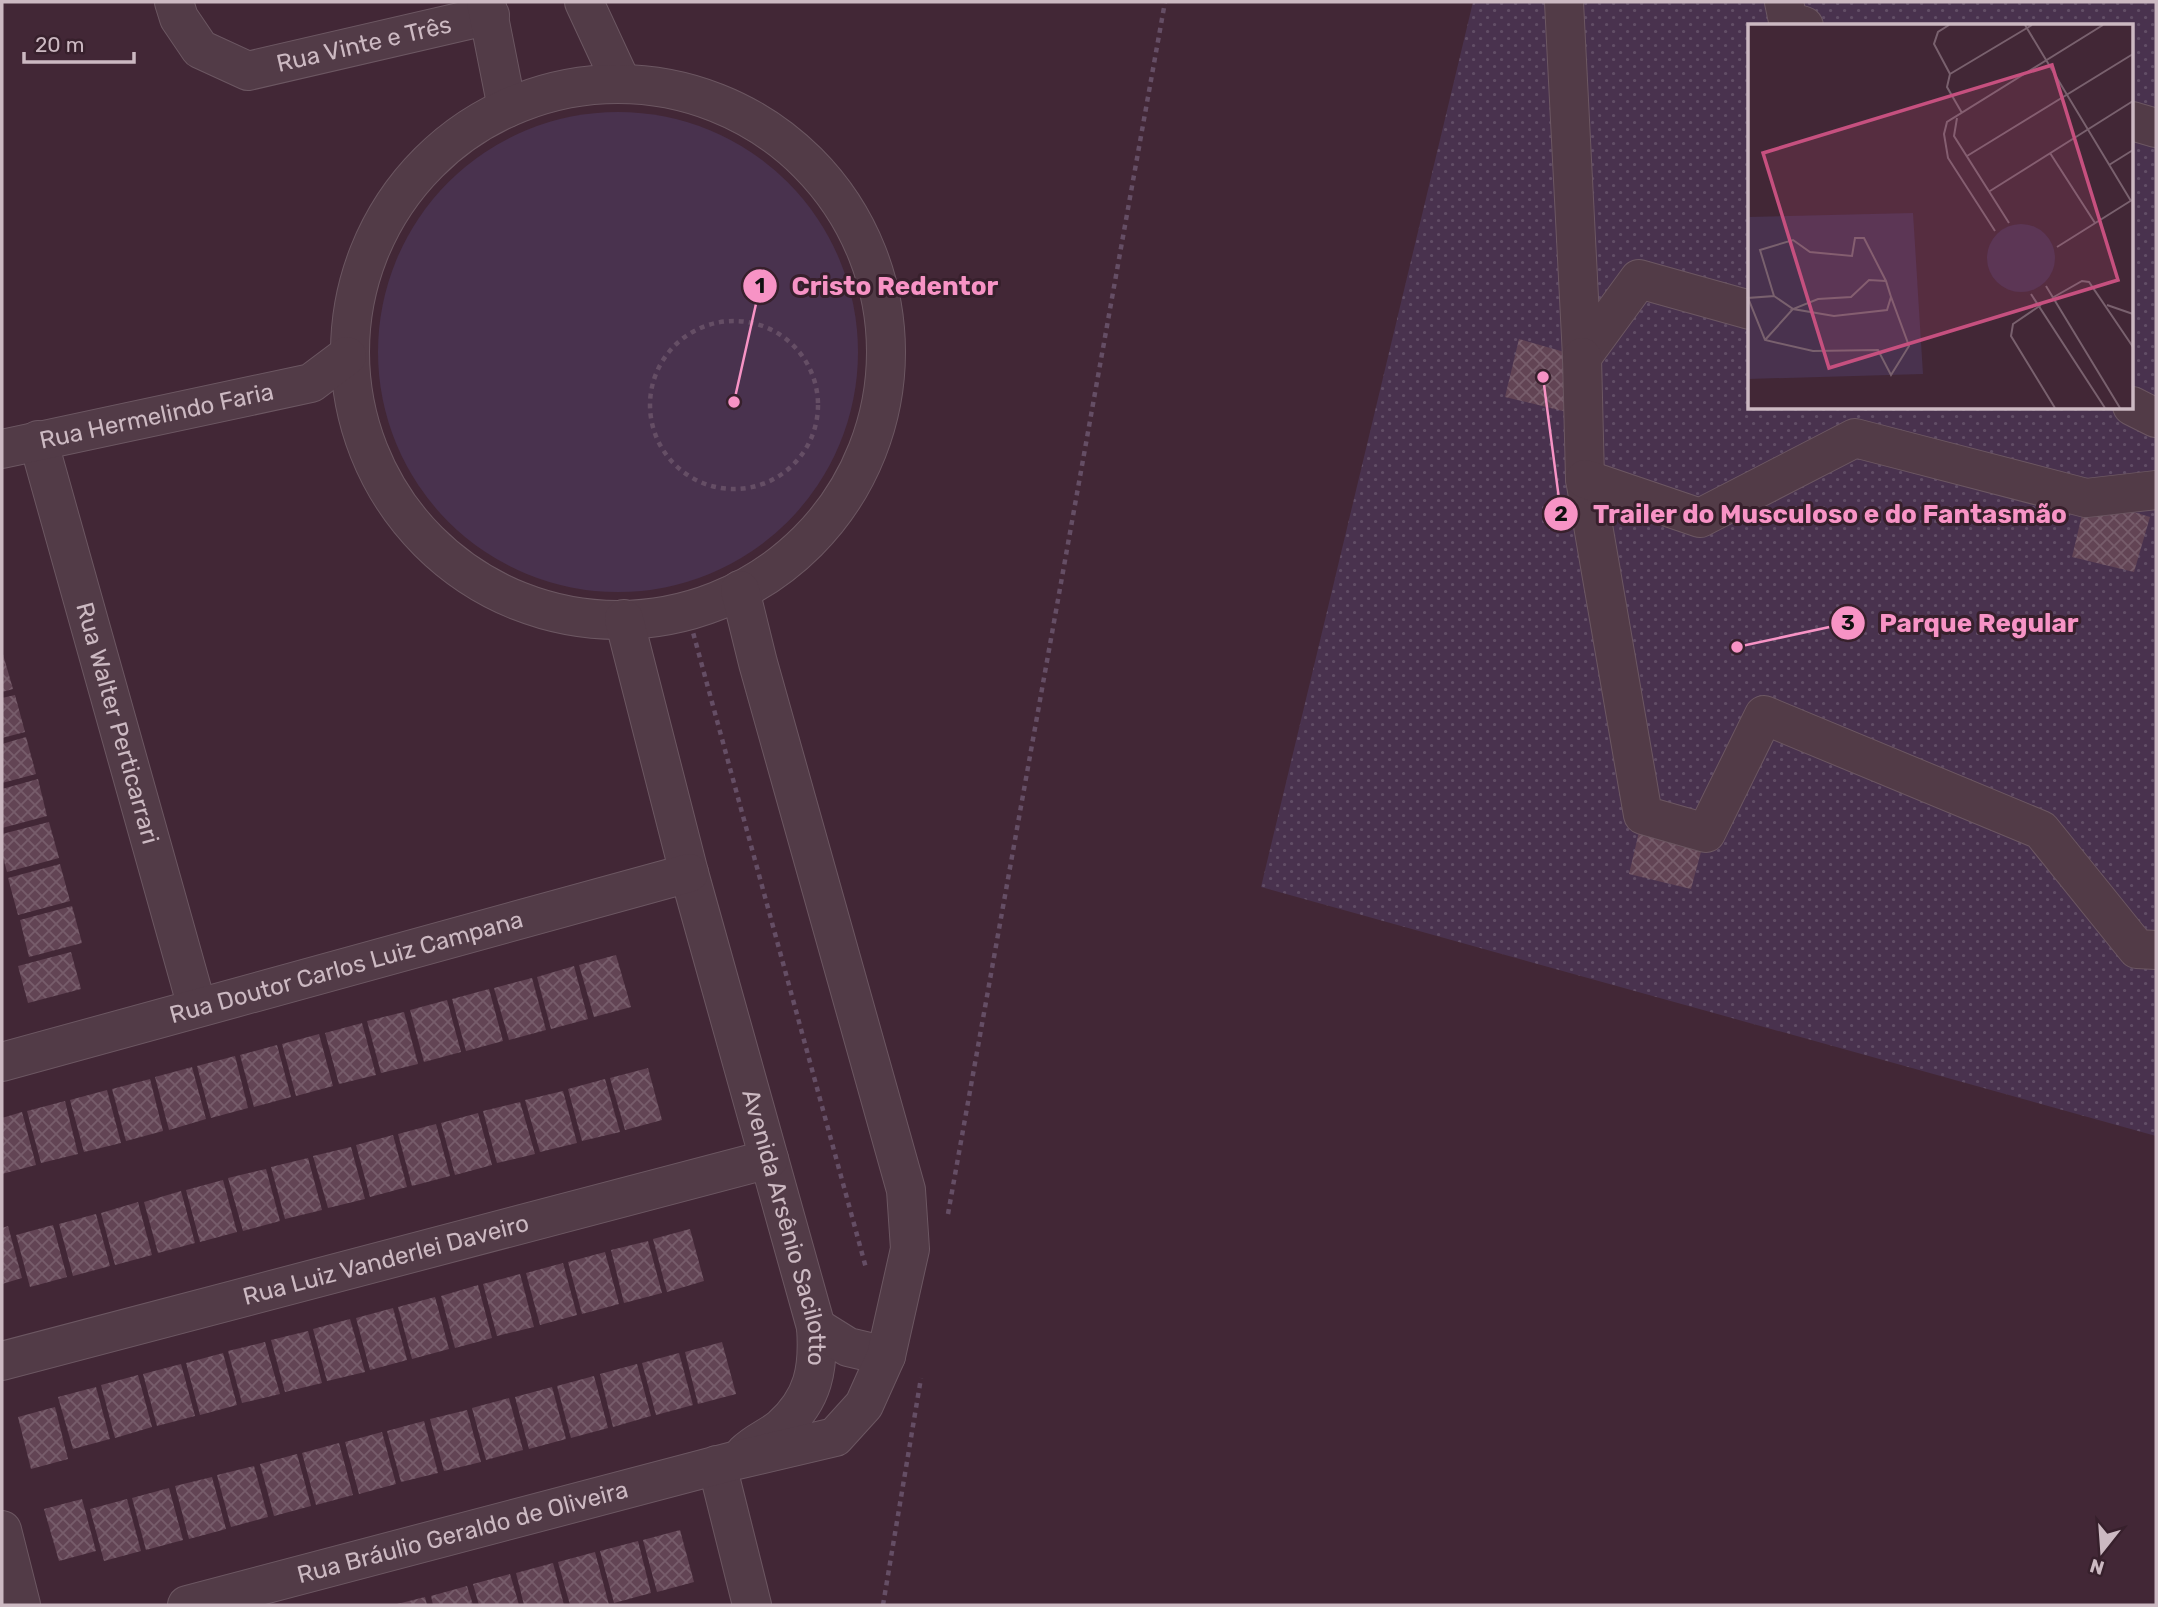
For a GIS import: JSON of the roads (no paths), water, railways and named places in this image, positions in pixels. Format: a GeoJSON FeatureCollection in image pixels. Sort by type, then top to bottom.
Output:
{"type":"FeatureCollection","features":[{"type":"Feature","properties":{"kind":"street","name":"Rua Vinte e Três"},"geometry":{"type":"LineString","coordinates":[[174,2],[179,18],[200,49],[248,71],[488,9]]}},
{"type":"Feature","properties":{"kind":"street"},"geometry":{"type":"LineString","coordinates":[[584,2],[622,84]]}},
{"type":"Feature","properties":{"kind":"street"},"geometry":{"type":"LineString","coordinates":[[1564,2],[1583,357],[1585,480],[1643,815],[1706,833],[1764,715],[2041,830],[2137,950],[2156,950]]}},
{"type":"Feature","properties":{"kind":"street"},"geometry":{"type":"LineString","coordinates":[[1784,2],[1788,21],[1798,24]]}},
{"type":"Feature","properties":{"kind":"street"},"geometry":{"type":"LineString","coordinates":[[488,9],[507,108]]}},
{"type":"Feature","properties":{"kind":"street"},"geometry":{"type":"LineString","coordinates":[[622,84],[661,88],[699,97],[736,112],[769,131],[800,156],[827,184],[849,216],[867,251],[879,289],[885,328],[886,368],[881,407],[870,445],[853,481],[831,515],[814,534],[775,569],[740,590],[688,614],[624,619],[583,617],[517,599],[469,574],[437,549],[409,519],[386,486],[368,449],[353,394],[347,356],[356,289],[369,251],[386,214],[410,181],[438,152],[471,127],[507,108],[545,94],[583,86],[622,84]]}},
{"type":"Feature","properties":{"kind":"street"},"geometry":{"type":"LineString","coordinates":[[2134,122],[2156,128]]}},
{"type":"Feature","properties":{"kind":"street"},"geometry":{"type":"LineString","coordinates":[[1583,357],[1639,279],[1748,309]]}},
{"type":"Feature","properties":{"kind":"street","name":"Rua Hermelindo Faria"},"geometry":{"type":"LineString","coordinates":[[20,445],[311,383],[347,356]]}},
{"type":"Feature","properties":{"kind":"street","name":"Rua Hermelindo Faria"},"geometry":{"type":"LineString","coordinates":[[311,383],[353,394]]}},
{"type":"Feature","properties":{"kind":"street"},"geometry":{"type":"LineString","coordinates":[[2134,407],[2156,418]]}},
{"type":"Feature","properties":{"kind":"street"},"geometry":{"type":"LineString","coordinates":[[1585,480],[1700,518],[1855,438],[2086,498],[2156,490]]}},
{"type":"Feature","properties":{"kind":"street","name":"Rua Walter Perticarrari"},"geometry":{"type":"LineString","coordinates":[[20,445],[197,1007]]}},
{"type":"Feature","properties":{"kind":"street"},"geometry":{"type":"LineString","coordinates":[[740,590],[906,1191],[910,1249],[886,1356],[864,1405],[835,1437],[727,1463],[752,1605]]}},
{"type":"Feature","properties":{"kind":"street","name":"Avenida Arsênio Sacilotto"},"geometry":{"type":"LineString","coordinates":[[624,619],[689,873],[816,1327],[817,1365],[813,1383],[800,1409],[780,1429],[727,1463]]}},
{"type":"Feature","properties":{"kind":"street","name":"Rua Doutor Carlos Luiz Campana"},"geometry":{"type":"LineString","coordinates":[[2,1062],[689,873]]}},
{"type":"Feature","properties":{"kind":"street","name":"Rua Luiz Vanderlei Daveiro"},"geometry":{"type":"LineString","coordinates":[[2,1361],[769,1159]]}},
{"type":"Feature","properties":{"kind":"street"},"geometry":{"type":"LineString","coordinates":[[816,1327],[848,1347],[886,1356]]}},
{"type":"Feature","properties":{"kind":"street","name":"Rua Bráulio Geraldo de Oliveira"},"geometry":{"type":"LineString","coordinates":[[187,1605],[727,1463]]}},
{"type":"Feature","properties":{"kind":"street"},"geometry":{"type":"LineString","coordinates":[[2,1530],[20,1605]]}},
{"type":"Feature","properties":{"kind":"place","name":"Trailer do Musculoso e do Fantasmão"},"geometry":{"type":"Point","coordinates":[1543,377]}},
{"type":"Feature","properties":{"kind":"place","name":"Cristo Redentor"},"geometry":{"type":"Point","coordinates":[734,402]}},
{"type":"Feature","properties":{"kind":"place","name":"Parque Regular"},"geometry":{"type":"Point","coordinates":[1737,647]}}]}
